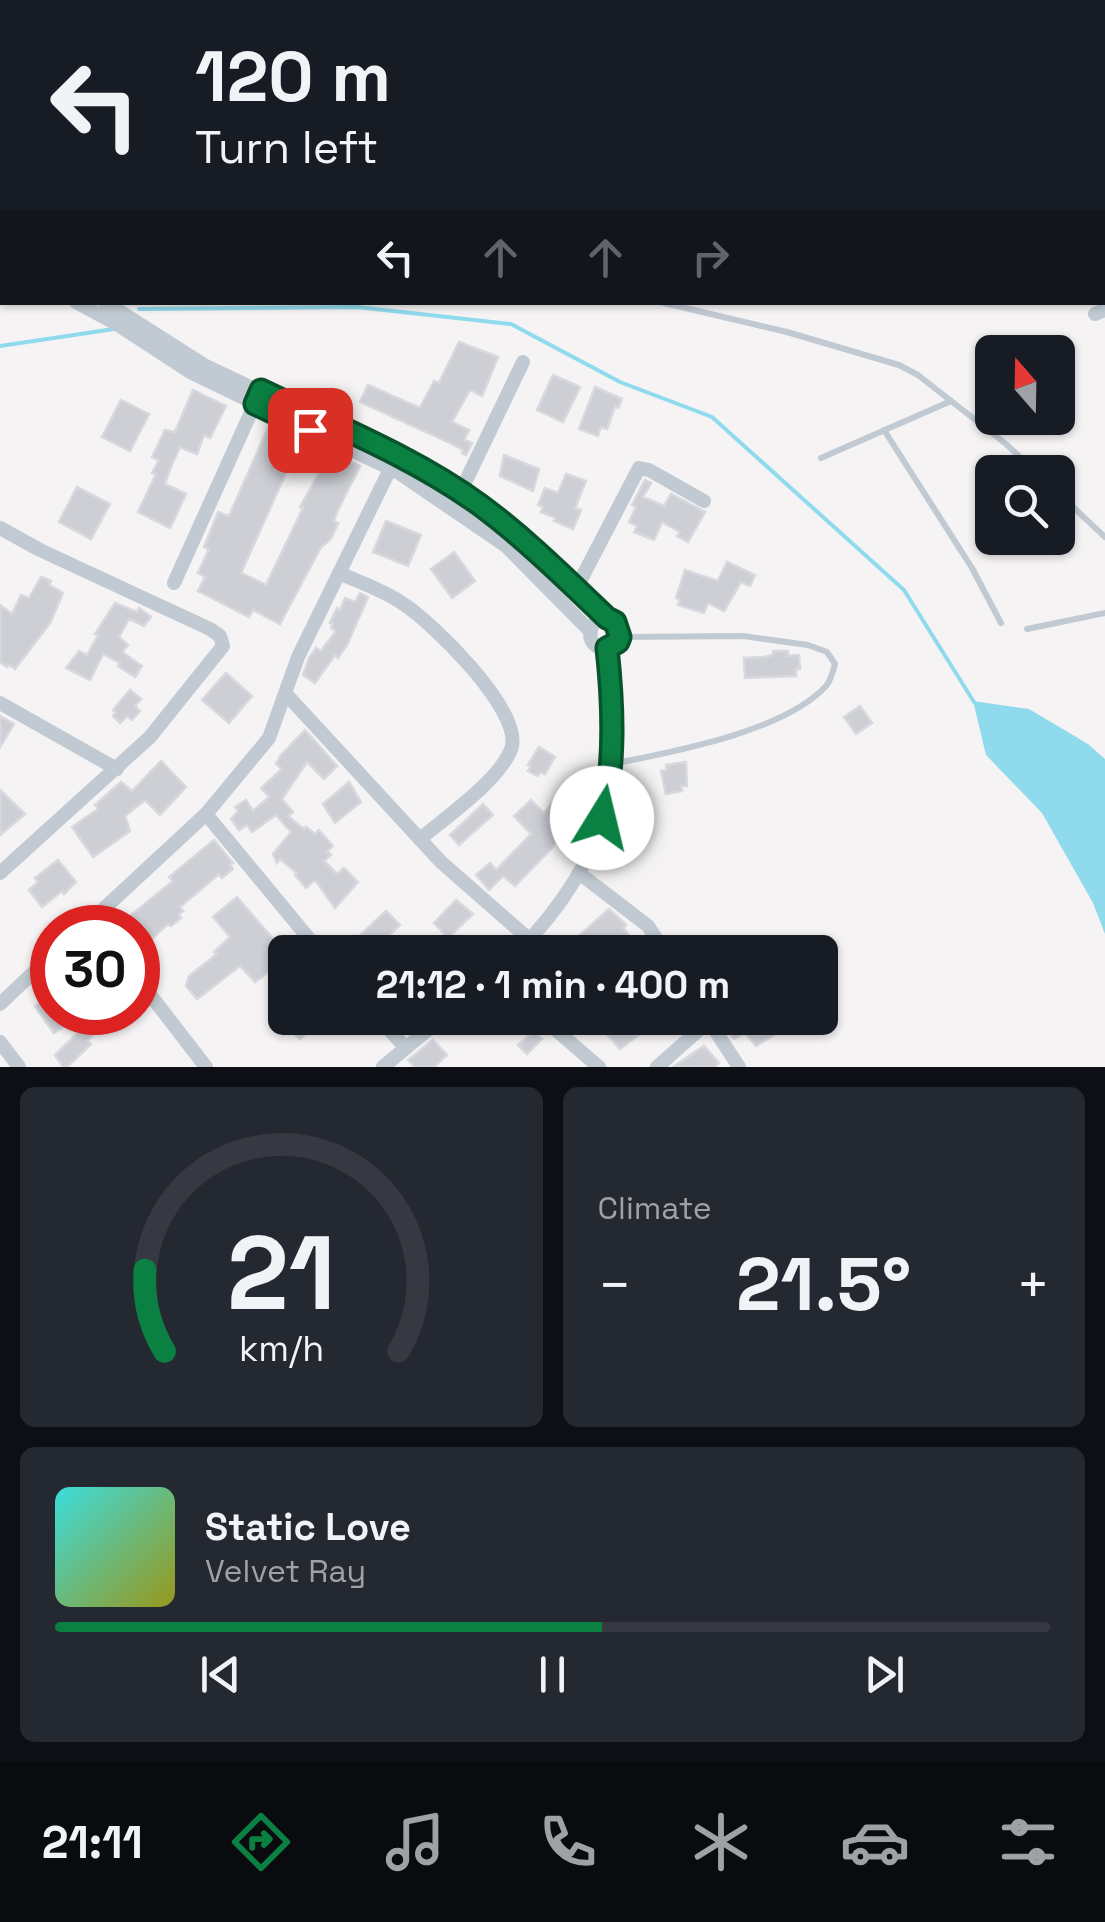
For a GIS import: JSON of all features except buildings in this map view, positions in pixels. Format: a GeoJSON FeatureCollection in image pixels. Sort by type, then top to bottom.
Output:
{"type":"FeatureCollection","features":[{"type":"Feature","properties":{"kind":"street"},"geometry":{"type":"LineString","coordinates":[[82,305],[190,372],[258,397]]}},
{"type":"Feature","properties":{"kind":"street"},"geometry":{"type":"LineString","coordinates":[[110,305],[258,397],[460,493],[533,547],[620,628],[618,642],[607,648]]}},
{"type":"Feature","properties":{"kind":"street"},"geometry":{"type":"LineString","coordinates":[[460,493],[524,362]]}},
{"type":"Feature","properties":{"kind":"street"},"geometry":{"type":"LineString","coordinates":[[174,584],[258,397]]}},
{"type":"Feature","properties":{"kind":"street"},"geometry":{"type":"LineString","coordinates":[[112,905],[206,814],[269,738],[298,656],[393,462]]}},
{"type":"Feature","properties":{"kind":"street"},"geometry":{"type":"LineString","coordinates":[[393,462],[506,546],[590,632],[592,642],[607,648]]}},
{"type":"Feature","properties":{"kind":"street"},"geometry":{"type":"LineString","coordinates":[[576,589],[639,468],[704,500]]}},
{"type":"Feature","properties":{"kind":"street"},"geometry":{"type":"LineString","coordinates":[[0,528],[220,636],[224,646],[117,770],[0,873]]}},
{"type":"Feature","properties":{"kind":"street"},"geometry":{"type":"LineString","coordinates":[[339,573],[399,600],[435,629],[496,698],[512,736],[510,751],[491,777],[420,839]]}},
{"type":"Feature","properties":{"kind":"street"},"geometry":{"type":"LineString","coordinates":[[590,632],[598,620],[607,618]]}},
{"type":"Feature","properties":{"kind":"street"},"geometry":{"type":"LineString","coordinates":[[534,935],[579,873],[610,790],[611,682],[607,648]]}},
{"type":"Feature","properties":{"kind":"street"},"geometry":{"type":"LineString","coordinates":[[286,694],[441,862],[524,935]]}},
{"type":"Feature","properties":{"kind":"street"},"geometry":{"type":"LineString","coordinates":[[0,703],[117,770]]}},
{"type":"Feature","properties":{"kind":"street"},"geometry":{"type":"LineString","coordinates":[[206,814],[306,935]]}},
{"type":"Feature","properties":{"kind":"street"},"geometry":{"type":"LineString","coordinates":[[579,873],[648,926],[654,935]]}},
{"type":"Feature","properties":{"kind":"street"},"geometry":{"type":"LineString","coordinates":[[0,1004],[30,976]]}},
{"type":"Feature","properties":{"kind":"street"},"geometry":{"type":"LineString","coordinates":[[160,1007],[206,1067]]}},
{"type":"Feature","properties":{"kind":"street"},"geometry":{"type":"LineString","coordinates":[[394,1035],[406,1048]]}},
{"type":"Feature","properties":{"kind":"street"},"geometry":{"type":"LineString","coordinates":[[383,1067],[422,1035]]}},
{"type":"Feature","properties":{"kind":"street"},"geometry":{"type":"LineString","coordinates":[[562,1035],[599,1067]]}},
{"type":"Feature","properties":{"kind":"street"},"geometry":{"type":"LineString","coordinates":[[656,1067],[691,1035]]}},
{"type":"Feature","properties":{"kind":"street"},"geometry":{"type":"LineString","coordinates":[[718,1035],[739,1067]]}},
{"type":"Feature","properties":{"kind":"street"},"geometry":{"type":"LineString","coordinates":[[0,1042],[18,1066]]}},
{"type":"Feature","properties":{"kind":"lane"},"geometry":{"type":"LineString","coordinates":[[673,305],[786,332],[899,366],[918,375],[1018,455]]}},
{"type":"Feature","properties":{"kind":"lane"},"geometry":{"type":"LineString","coordinates":[[820,458],[951,401]]}},
{"type":"Feature","properties":{"kind":"lane"},"geometry":{"type":"LineString","coordinates":[[884,430],[972,568],[1001,623]]}},
{"type":"Feature","properties":{"kind":"lane"},"geometry":{"type":"LineString","coordinates":[[1075,509],[1105,537]]}},
{"type":"Feature","properties":{"kind":"lane"},"geometry":{"type":"LineString","coordinates":[[1027,630],[1105,613]]}},
{"type":"Feature","properties":{"kind":"lane"},"geometry":{"type":"LineString","coordinates":[[610,765],[680,751],[774,720],[808,702],[829,683],[835,664],[827,652],[772,639],[620,637]]}},
{"type":"Feature","properties":{"kind":"water"},"geometry":{"type":"Polygon","coordinates":[[[973,701],[1029,709],[1088,744],[1105,759],[1105,934],[1093,903],[1042,813],[986,755],[973,701]]]}},
{"type":"Feature","properties":{"kind":"waterway"},"geometry":{"type":"LineString","coordinates":[[139,309],[357,307],[511,324],[620,382],[712,417],[904,590],[974,702]]}},
{"type":"Feature","properties":{"kind":"waterway"},"geometry":{"type":"LineString","coordinates":[[0,346],[114,329]]}},
{"type":"Feature","properties":{"kind":"route"},"geometry":{"type":"LineString","coordinates":[[310,430],[255,404],[261,390],[396,456],[477,503],[533,547],[620,628],[618,642],[607,648],[611,682],[610,790],[602,818]]}}]}
